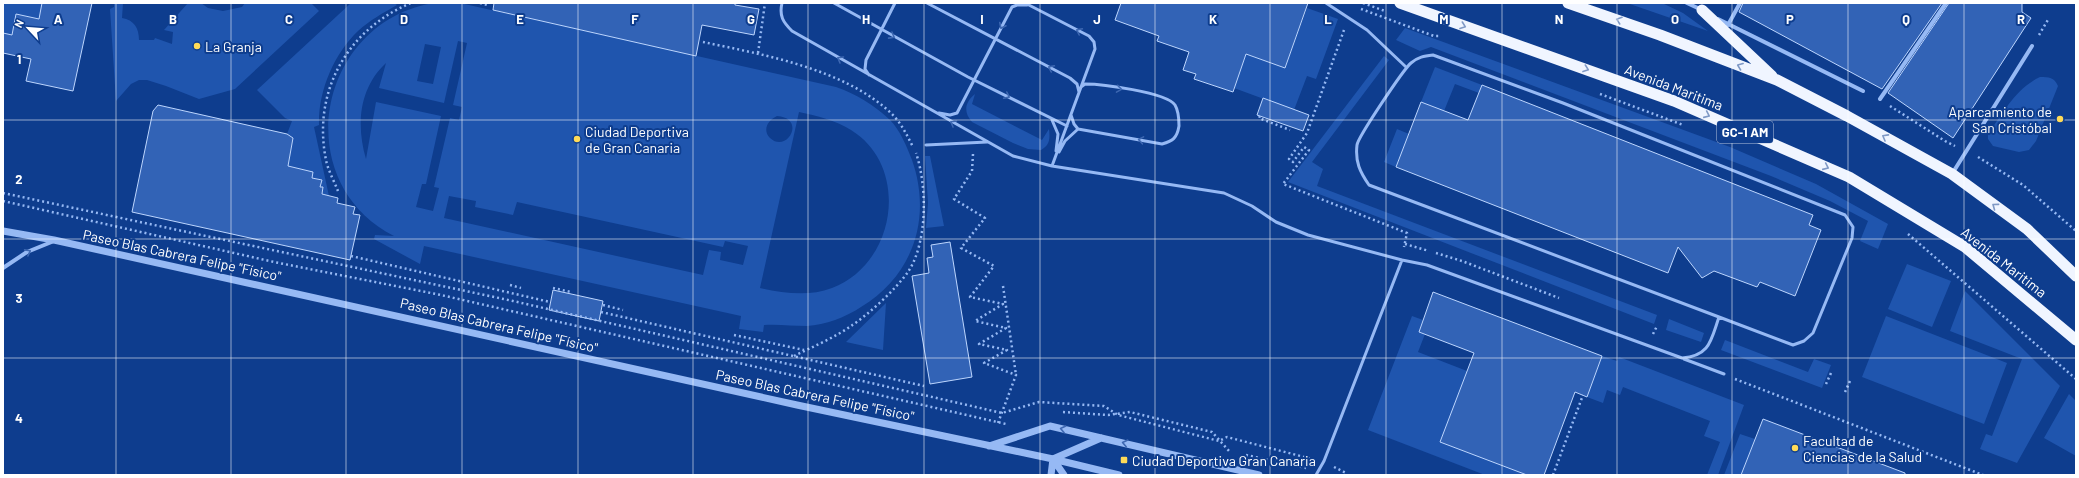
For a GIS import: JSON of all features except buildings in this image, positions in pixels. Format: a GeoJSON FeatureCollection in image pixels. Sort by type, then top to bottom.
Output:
{"type":"FeatureCollection","features":[{"type":"Feature","properties":{"kind":"highway","name":"Avenida Maritima"},"geometry":{"type":"LineString","coordinates":[[1400,3],[1674,101],[1849,177],[1965,247],[2057,323],[2076,342]]}},
{"type":"Feature","properties":{"kind":"highway"},"geometry":{"type":"LineString","coordinates":[[1568,3],[1660,35],[1776,80],[1847,116],[1952,174],[2027,229],[2076,269]]}},
{"type":"Feature","properties":{"kind":"highway"},"geometry":{"type":"LineString","coordinates":[[1702,10],[1776,80]]}},
{"type":"Feature","properties":{"kind":"highway"},"geometry":{"type":"LineString","coordinates":[[2027,229],[2076,276]]}},
{"type":"Feature","properties":{"kind":"street"},"geometry":{"type":"LineString","coordinates":[[1687,3],[1728,25],[1863,91]]}},
{"type":"Feature","properties":{"kind":"street"},"geometry":{"type":"LineString","coordinates":[[1728,25],[1740,3]]}},
{"type":"Feature","properties":{"kind":"street"},"geometry":{"type":"LineString","coordinates":[[1880,99],[1946,3]]}},
{"type":"Feature","properties":{"kind":"street"},"geometry":{"type":"LineString","coordinates":[[1952,174],[2032,46]]}},
{"type":"Feature","properties":{"kind":"street","name":"Paseo Blas Cabrera Felipe \"Físico\""},"geometry":{"type":"LineString","coordinates":[[3,231],[54,240],[1053,459],[1119,475]]}},
{"type":"Feature","properties":{"kind":"street"},"geometry":{"type":"LineString","coordinates":[[3,268],[27,252],[54,240]]}},
{"type":"Feature","properties":{"kind":"street"},"geometry":{"type":"LineString","coordinates":[[989,446],[1050,426],[1259,475]]}},
{"type":"Feature","properties":{"kind":"street"},"geometry":{"type":"LineString","coordinates":[[1053,459],[1102,438]]}},
{"type":"Feature","properties":{"kind":"street"},"geometry":{"type":"LineString","coordinates":[[1051,475],[1053,459]]}},
{"type":"Feature","properties":{"kind":"street"},"geometry":{"type":"LineString","coordinates":[[1053,459],[1064,475]]}},
{"type":"Feature","properties":{"kind":"lane"},"geometry":{"type":"LineString","coordinates":[[782,3],[781,14],[783,22],[792,32],[1013,156],[1052,166],[1224,193],[1252,206],[1276,222],[1308,235],[1402,260],[1428,265],[1724,374]]}},
{"type":"Feature","properties":{"kind":"lane"},"geometry":{"type":"LineString","coordinates":[[834,3],[974,80],[1052,120],[1067,126]]}},
{"type":"Feature","properties":{"kind":"lane"},"geometry":{"type":"LineString","coordinates":[[868,75],[865,69],[866,60],[895,3]]}},
{"type":"Feature","properties":{"kind":"lane"},"geometry":{"type":"LineString","coordinates":[[927,3],[1070,78],[1077,84],[1079,92]]}},
{"type":"Feature","properties":{"kind":"lane"},"geometry":{"type":"LineString","coordinates":[[1025,3],[1089,36],[1094,42],[1095,49],[1052,166]]}},
{"type":"Feature","properties":{"kind":"lane"},"geometry":{"type":"LineString","coordinates":[[1326,3],[1367,30],[1406,67]]}},
{"type":"Feature","properties":{"kind":"lane"},"geometry":{"type":"LineString","coordinates":[[935,112],[950,115],[957,113],[1012,7],[1021,4],[1029,5]]}},
{"type":"Feature","properties":{"kind":"lane"},"geometry":{"type":"LineString","coordinates":[[1433,54],[1570,106],[1845,215],[1853,227],[1852,238],[1813,333],[1793,345],[1720,317],[1369,185],[1360,171],[1356,158],[1358,143],[1406,67],[1421,56],[1433,54]]}},
{"type":"Feature","properties":{"kind":"lane"},"geometry":{"type":"LineString","coordinates":[[1071,115],[1074,124],[1078,129],[1162,144],[1172,142],[1176,136],[1179,125],[1178,114],[1174,104],[1167,98],[1156,94],[1090,84],[1082,87]]}},
{"type":"Feature","properties":{"kind":"lane"},"geometry":{"type":"LineString","coordinates":[[1052,120],[1056,126],[1058,140],[1052,166]]}},
{"type":"Feature","properties":{"kind":"lane"},"geometry":{"type":"LineString","coordinates":[[1052,166],[1065,141],[1078,129]]}},
{"type":"Feature","properties":{"kind":"lane"},"geometry":{"type":"LineString","coordinates":[[926,145],[987,142]]}},
{"type":"Feature","properties":{"kind":"lane"},"geometry":{"type":"LineString","coordinates":[[1318,474],[1324,462],[1402,260]]}},
{"type":"Feature","properties":{"kind":"lane"},"geometry":{"type":"LineString","coordinates":[[1682,358],[1693,358],[1702,354],[1708,346],[1720,317]]}},
{"type":"Feature","properties":{"kind":"path"},"geometry":{"type":"LineString","coordinates":[[338,191],[326,161],[323,136],[324,112],[331,85],[340,64],[362,34],[396,9],[412,3]]}},
{"type":"Feature","properties":{"kind":"path"},"geometry":{"type":"LineString","coordinates":[[480,3],[487,5]]}},
{"type":"Feature","properties":{"kind":"path"},"geometry":{"type":"LineString","coordinates":[[758,54],[765,3]]}},
{"type":"Feature","properties":{"kind":"path"},"geometry":{"type":"LineString","coordinates":[[1363,3],[1381,10]]}},
{"type":"Feature","properties":{"kind":"path"},"geometry":{"type":"LineString","coordinates":[[1349,17],[1307,133],[1289,159],[1293,162],[1304,147],[1309,150],[1283,184],[1407,233],[1402,260]]}},
{"type":"Feature","properties":{"kind":"path"},"geometry":{"type":"LineString","coordinates":[[2032,46],[2049,18]]}},
{"type":"Feature","properties":{"kind":"path"},"geometry":{"type":"LineString","coordinates":[[703,42],[758,54],[813,70],[859,89],[886,109],[903,128],[920,165],[923,186],[922,229],[917,253],[908,271],[880,301],[850,327],[794,356]]}},
{"type":"Feature","properties":{"kind":"path"},"geometry":{"type":"LineString","coordinates":[[1260,116],[1259,118],[1290,130]]}},
{"type":"Feature","properties":{"kind":"path"},"geometry":{"type":"LineString","coordinates":[[974,143],[972,171],[954,199],[985,218],[961,248],[994,266],[970,297],[1003,304],[975,321],[1006,328],[979,344],[1007,350],[984,363],[1016,375]]}},
{"type":"Feature","properties":{"kind":"path"},"geometry":{"type":"LineString","coordinates":[[3,193],[513,301],[1002,413],[1039,402],[1104,406],[1118,414],[1219,441],[1227,437],[1324,462],[1346,473],[1345,475]]}},
{"type":"Feature","properties":{"kind":"path"},"geometry":{"type":"LineString","coordinates":[[3,201],[274,262],[441,295],[998,423],[1010,424]]}},
{"type":"Feature","properties":{"kind":"path"},"geometry":{"type":"LineString","coordinates":[[351,256],[550,302]]}},
{"type":"Feature","properties":{"kind":"path"},"geometry":{"type":"LineString","coordinates":[[510,285],[521,288]]}},
{"type":"Feature","properties":{"kind":"path"},"geometry":{"type":"LineString","coordinates":[[998,423],[1016,375],[1004,286]]}},
{"type":"Feature","properties":{"kind":"path"},"geometry":{"type":"LineString","coordinates":[[553,288],[572,292]]}},
{"type":"Feature","properties":{"kind":"path"},"geometry":{"type":"LineString","coordinates":[[603,305],[623,310]]}},
{"type":"Feature","properties":{"kind":"path"},"geometry":{"type":"LineString","coordinates":[[601,312],[924,386]]}},
{"type":"Feature","properties":{"kind":"path"},"geometry":{"type":"LineString","coordinates":[[734,335],[805,350]]}},
{"type":"Feature","properties":{"kind":"path"},"geometry":{"type":"LineString","coordinates":[[1826,384],[1830,373]]}},
{"type":"Feature","properties":{"kind":"path"},"geometry":{"type":"LineString","coordinates":[[1724,374],[1983,475]]}},
{"type":"Feature","properties":{"kind":"path"},"geometry":{"type":"LineString","coordinates":[[1845,392],[1850,381]]}},
{"type":"Feature","properties":{"kind":"path"},"geometry":{"type":"LineString","coordinates":[[1553,475],[1583,395]]}},
{"type":"Feature","properties":{"kind":"path"},"geometry":{"type":"LineString","coordinates":[[1062,412],[1118,414],[1130,412],[1212,432],[1228,452],[1236,453]]}},
{"type":"Feature","properties":{"kind":"path"},"geometry":{"type":"LineString","coordinates":[[1244,455],[1304,467],[1318,474]]}},
{"type":"Feature","properties":{"kind":"shaded area"},"geometry":{"type":"Polygon","coordinates":[[[3,3],[42,3],[39,19],[16,14],[12,35],[3,33],[3,3]]]}},
{"type":"Feature","properties":{"kind":"shaded area","name":"La Granja"},"geometry":{"type":"Polygon","coordinates":[[[114,3],[123,3],[122,18],[135,25],[139,40],[154,40],[155,38],[172,44],[173,32],[164,30],[188,3],[201,3],[208,8],[223,11],[242,7],[245,3],[311,3],[319,11],[235,89],[199,99],[166,86],[147,80],[139,80],[131,84],[116,101],[110,9],[114,7],[114,3]]]}},
{"type":"Feature","properties":{"kind":"shaded area"},"geometry":{"type":"Polygon","coordinates":[[[351,3],[394,3],[397,5],[367,23],[349,40],[329,74],[321,99],[319,125],[314,127],[329,196],[322,194],[323,188],[320,187],[322,180],[312,178],[313,172],[291,167],[287,171],[293,139],[287,134],[292,121],[285,118],[257,90],[351,3]]]}},
{"type":"Feature","properties":{"kind":"shaded area"},"geometry":{"type":"Polygon","coordinates":[[[433,3],[460,3],[836,87],[851,93],[871,105],[894,124],[912,160],[918,181],[920,203],[919,223],[914,243],[906,261],[894,279],[879,294],[849,314],[828,322],[807,326],[764,325],[763,332],[739,329],[741,316],[424,246],[420,264],[374,239],[375,235],[394,236],[360,211],[339,180],[329,144],[330,107],[342,71],[363,40],[394,17],[433,3]],[[458,41],[444,103],[379,88],[386,63],[370,84],[365,95],[362,108],[361,133],[366,159],[376,102],[441,116],[426,184],[422,184],[416,207],[433,211],[439,188],[434,187],[450,118],[459,120],[462,107],[453,105],[467,43],[458,41]],[[425,44],[417,81],[433,84],[441,47],[425,44]],[[799,112],[760,288],[787,293],[823,291],[832,288],[854,276],[870,258],[882,237],[888,214],[888,190],[882,167],[870,146],[851,130],[839,124],[799,112]],[[777,116],[767,126],[766,132],[770,138],[776,142],[782,142],[788,139],[791,134],[791,123],[786,118],[777,116]],[[449,196],[444,218],[703,275],[709,250],[721,252],[720,260],[743,265],[748,246],[725,241],[723,247],[517,202],[513,215],[475,207],[476,201],[449,196]]]}},
{"type":"Feature","properties":{"kind":"shaded area"},"geometry":{"type":"Polygon","coordinates":[[[1627,3],[1662,3],[1683,13],[1708,31],[1627,3]]]}},
{"type":"Feature","properties":{"kind":"shaded area"},"geometry":{"type":"Polygon","coordinates":[[[1307,8],[1338,19],[1316,79],[1307,76],[1294,110],[1234,88],[1246,54],[1285,68],[1307,8]]]}},
{"type":"Feature","properties":{"kind":"shaded area"},"geometry":{"type":"Polygon","coordinates":[[[1405,28],[1730,147],[1816,184],[1888,224],[1878,249],[1860,241],[1868,221],[1830,201],[1771,176],[1431,47],[1420,51],[1396,40],[1405,28]]]}},
{"type":"Feature","properties":{"kind":"shaded area"},"geometry":{"type":"Polygon","coordinates":[[[1384,56],[1389,60],[1312,162],[1323,169],[1317,186],[1657,315],[1654,324],[1288,182],[1384,56]]]}},
{"type":"Feature","properties":{"kind":"shaded area"},"geometry":{"type":"Polygon","coordinates":[[[1435,67],[1482,85],[1479,93],[1455,84],[1444,111],[1421,102],[1435,67]]]}},
{"type":"Feature","properties":{"kind":"shaded area"},"geometry":{"type":"Polygon","coordinates":[[[2040,77],[2051,78],[2058,86],[2036,141],[2029,150],[2019,152],[1993,146],[1988,139],[1988,134],[2017,94],[2031,82],[2040,77]]]}},
{"type":"Feature","properties":{"kind":"shaded area"},"geometry":{"type":"Polygon","coordinates":[[[975,94],[972,104],[1042,140],[1049,129],[1048,144],[1041,150],[1028,149],[972,122],[967,115],[966,107],[969,100],[975,94]]]}},
{"type":"Feature","properties":{"kind":"shaded area"},"geometry":{"type":"Polygon","coordinates":[[[1397,129],[1409,134],[1396,167],[1384,162],[1397,129]]]}},
{"type":"Feature","properties":{"kind":"shaded area"},"geometry":{"type":"Polygon","coordinates":[[[925,156],[930,156],[944,226],[926,228],[928,203],[925,156]]]}},
{"type":"Feature","properties":{"kind":"shaded area"},"geometry":{"type":"Polygon","coordinates":[[[1907,264],[1951,281],[1932,327],[1888,309],[1907,264]]]}},
{"type":"Feature","properties":{"kind":"shaded area"},"geometry":{"type":"Polygon","coordinates":[[[1965,291],[2060,386],[2017,463],[1980,449],[1986,434],[1992,436],[2022,359],[1950,331],[1965,291]]]}},
{"type":"Feature","properties":{"kind":"shaded area"},"geometry":{"type":"Polygon","coordinates":[[[886,303],[883,350],[846,342],[886,303]]]}},
{"type":"Feature","properties":{"kind":"shaded area"},"geometry":{"type":"Polygon","coordinates":[[[1412,316],[1423,320],[1419,332],[1425,334],[1418,352],[1467,371],[1527,475],[1485,475],[1368,430],[1412,316]]]}},
{"type":"Feature","properties":{"kind":"shaded area"},"geometry":{"type":"Polygon","coordinates":[[[1886,316],[2007,363],[1984,424],[1862,377],[1886,316]]]}},
{"type":"Feature","properties":{"kind":"shaded area"},"geometry":{"type":"Polygon","coordinates":[[[1669,319],[1704,333],[1701,342],[1666,330],[1669,319]]]}},
{"type":"Feature","properties":{"kind":"shaded area"},"geometry":{"type":"Polygon","coordinates":[[[1725,340],[1808,372],[1814,359],[1831,365],[1822,388],[1721,350],[1725,340]]]}},
{"type":"Feature","properties":{"kind":"shaded area"},"geometry":{"type":"Polygon","coordinates":[[[1602,356],[1617,361],[1619,357],[1744,405],[1718,475],[1707,475],[1720,442],[1704,436],[1710,421],[1623,387],[1620,395],[1607,390],[1603,403],[1587,397],[1602,356]]]}},
{"type":"Feature","properties":{"kind":"shaded area"},"geometry":{"type":"Polygon","coordinates":[[[2069,394],[2076,401],[2076,456],[2044,438],[2069,394]]]}},
{"type":"Feature","properties":{"kind":"shaded area"},"geometry":{"type":"Polygon","coordinates":[[[1740,434],[1755,439],[1741,475],[1724,475],[1740,434]]]}},
{"type":"Feature","properties":{"kind":"place","name":"La Granja"},"geometry":{"type":"Point","coordinates":[197,46]}},
{"type":"Feature","properties":{"kind":"place","name":"Aparcamiento de San Cristóbal"},"geometry":{"type":"Point","coordinates":[2060,119]}},
{"type":"Feature","properties":{"kind":"place","name":"Ciudad Deportiva de Gran Canaria"},"geometry":{"type":"Point","coordinates":[577,139]}},
{"type":"Feature","properties":{"kind":"place","name":"Facultad de Ciencias de la Salud"},"geometry":{"type":"Point","coordinates":[1795,448]}},
{"type":"Feature","properties":{"kind":"place","name":"Ciudad Deportiva Gran Canaria"},"geometry":{"type":"Point","coordinates":[1124,460]}}]}
